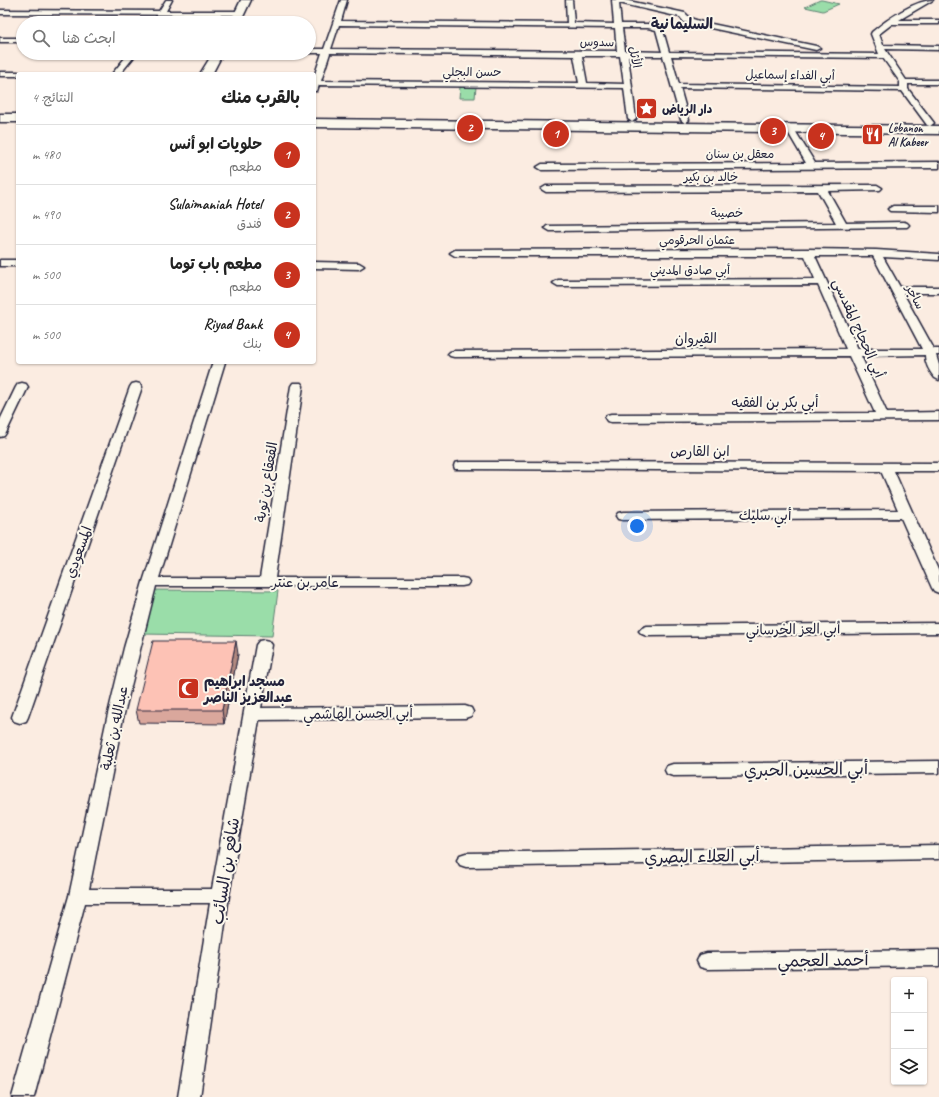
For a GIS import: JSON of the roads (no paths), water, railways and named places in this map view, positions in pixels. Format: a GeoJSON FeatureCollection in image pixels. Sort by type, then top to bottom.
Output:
{"type":"FeatureCollection","features":[{"type":"Feature","properties":{"kind":"street"},"geometry":{"type":"LineString","coordinates":[[161,13],[169,0]]}},
{"type":"Feature","properties":{"kind":"street"},"geometry":{"type":"LineString","coordinates":[[238,16],[246,0]]}},
{"type":"Feature","properties":{"kind":"street"},"geometry":{"type":"LineString","coordinates":[[316,83],[344,0]]}},
{"type":"Feature","properties":{"kind":"street"},"geometry":{"type":"LineString","coordinates":[[569,0],[571,25]]}},
{"type":"Feature","properties":{"kind":"street"},"geometry":{"type":"LineString","coordinates":[[615,0],[682,15],[687,20],[701,24],[803,47],[841,52],[882,52],[939,48]]}},
{"type":"Feature","properties":{"kind":"street","name":"الأثل"},"geometry":{"type":"LineString","coordinates":[[615,0],[617,25],[621,52],[624,54],[632,119]]}},
{"type":"Feature","properties":{"kind":"street"},"geometry":{"type":"LineString","coordinates":[[930,0],[883,25],[875,34],[882,52],[904,85],[936,126]]}},
{"type":"Feature","properties":{"kind":"street"},"geometry":{"type":"LineString","coordinates":[[0,12],[71,15],[240,13]]}},
{"type":"Feature","properties":{"kind":"street"},"geometry":{"type":"LineString","coordinates":[[891,22],[939,22]]}},
{"type":"Feature","properties":{"kind":"street"},"geometry":{"type":"LineString","coordinates":[[336,23],[617,25],[648,26],[659,29],[685,120]]}},
{"type":"Feature","properties":{"kind":"street"},"geometry":{"type":"LineString","coordinates":[[0,40],[16,40]]}},
{"type":"Feature","properties":{"kind":"street","name":"سدوس"},"geometry":{"type":"LineString","coordinates":[[316,51],[578,54],[882,52]]}},
{"type":"Feature","properties":{"kind":"street"},"geometry":{"type":"LineString","coordinates":[[578,54],[583,85]]}},
{"type":"Feature","properties":{"kind":"street"},"geometry":{"type":"LineString","coordinates":[[118,72],[127,60]]}},
{"type":"Feature","properties":{"kind":"street"},"geometry":{"type":"LineString","coordinates":[[207,72],[214,60]]}},
{"type":"Feature","properties":{"kind":"street"},"geometry":{"type":"LineString","coordinates":[[0,74],[16,74]]}},
{"type":"Feature","properties":{"kind":"street","name":"أبي الفداء إسماعيل"},"geometry":{"type":"LineString","coordinates":[[675,86],[904,85],[939,82]]}},
{"type":"Feature","properties":{"kind":"street","name":"حسن البجلي"},"geometry":{"type":"LineString","coordinates":[[316,86],[628,86]]}},
{"type":"Feature","properties":{"kind":"street"},"geometry":{"type":"LineString","coordinates":[[0,112],[16,112]]}},
{"type":"Feature","properties":{"kind":"street"},"geometry":{"type":"LineString","coordinates":[[316,116],[632,119],[936,126]]}},
{"type":"Feature","properties":{"kind":"street"},"geometry":{"type":"LineString","coordinates":[[0,118],[16,118]]}},
{"type":"Feature","properties":{"kind":"street"},"geometry":{"type":"LineString","coordinates":[[316,123],[790,129],[936,126]]}},
{"type":"Feature","properties":{"kind":"street"},"geometry":{"type":"LineString","coordinates":[[790,129],[812,166]]}},
{"type":"Feature","properties":{"kind":"street","name":"معقل بن سنان"},"geometry":{"type":"LineString","coordinates":[[542,167],[939,165]]}},
{"type":"Feature","properties":{"kind":"street","name":"خالد بن بكير"},"geometry":{"type":"LineString","coordinates":[[546,189],[877,188]]}},
{"type":"Feature","properties":{"kind":"street"},"geometry":{"type":"LineString","coordinates":[[822,189],[842,225]]}},
{"type":"Feature","properties":{"kind":"street"},"geometry":{"type":"LineString","coordinates":[[893,209],[939,209]]}},
{"type":"Feature","properties":{"kind":"street","name":"خصيبة"},"geometry":{"type":"LineString","coordinates":[[550,228],[904,225]]}},
{"type":"Feature","properties":{"kind":"street","name":"عثمان الحرقومي"},"geometry":{"type":"LineString","coordinates":[[455,253],[808,252],[876,253],[939,257]]}},
{"type":"Feature","properties":{"kind":"street","name":"أبي الحجاج المقدسي"},"geometry":{"type":"LineString","coordinates":[[808,252],[883,417]]}},
{"type":"Feature","properties":{"kind":"street","name":"ساجر"},"geometry":{"type":"LineString","coordinates":[[876,253],[896,290],[934,352],[931,361],[939,376]]}},
{"type":"Feature","properties":{"kind":"street"},"geometry":{"type":"LineString","coordinates":[[0,263],[16,263]]}},
{"type":"Feature","properties":{"kind":"street"},"geometry":{"type":"LineString","coordinates":[[316,265],[359,266]]}},
{"type":"Feature","properties":{"kind":"street","name":"أبي صادق المديني"},"geometry":{"type":"LineString","coordinates":[[558,283],[822,282]]}},
{"type":"Feature","properties":{"kind":"street"},"geometry":{"type":"LineString","coordinates":[[896,290],[939,290]]}},
{"type":"Feature","properties":{"kind":"street","name":"القيروان"},"geometry":{"type":"LineString","coordinates":[[454,354],[934,352]]}},
{"type":"Feature","properties":{"kind":"street","name":"عبدالله بن ثعلبة"},"geometry":{"type":"LineString","coordinates":[[23,1097],[78,896],[115,718],[132,648],[150,582],[218,364]]}},
{"type":"Feature","properties":{"kind":"street","name":"القعقاع بن توبة"},"geometry":{"type":"LineString","coordinates":[[267,582],[297,386]]}},
{"type":"Feature","properties":{"kind":"street"},"geometry":{"type":"LineString","coordinates":[[0,433],[22,387]]}},
{"type":"Feature","properties":{"kind":"street","name":"المسعودي"},"geometry":{"type":"LineString","coordinates":[[20,717],[136,387]]}},
{"type":"Feature","properties":{"kind":"street","name":"أبي بكر بن الفقيه"},"geometry":{"type":"LineString","coordinates":[[610,418],[939,416]]}},
{"type":"Feature","properties":{"kind":"street","name":"ابن القارص"},"geometry":{"type":"LineString","coordinates":[[460,466],[939,467]]}},
{"type":"Feature","properties":{"kind":"street"},"geometry":{"type":"LineString","coordinates":[[885,466],[939,588]]}},
{"type":"Feature","properties":{"kind":"street","name":"أبي سليك"},"geometry":{"type":"LineString","coordinates":[[623,516],[907,514]]}},
{"type":"Feature","properties":{"kind":"street","name":"عامر بن عنتر"},"geometry":{"type":"LineString","coordinates":[[150,582],[462,582]]}},
{"type":"Feature","properties":{"kind":"street","name":"أبي العز الخرساني"},"geometry":{"type":"LineString","coordinates":[[647,631],[939,628]]}},
{"type":"Feature","properties":{"kind":"street","name":"شافع بن السائب"},"geometry":{"type":"LineString","coordinates":[[189,1097],[220,896],[264,645]]}},
{"type":"Feature","properties":{"kind":"street","name":"أبي الحسن الهاشمي"},"geometry":{"type":"LineString","coordinates":[[251,714],[464,712]]}},
{"type":"Feature","properties":{"kind":"street","name":"أبي الحسين الحبري"},"geometry":{"type":"LineString","coordinates":[[673,770],[939,767]]}},
{"type":"Feature","properties":{"kind":"street","name":"أبي العلاء البصري"},"geometry":{"type":"LineString","coordinates":[[466,860],[939,852]]}},
{"type":"Feature","properties":{"kind":"street"},"geometry":{"type":"LineString","coordinates":[[78,896],[220,896]]}},
{"type":"Feature","properties":{"kind":"street","name":"أحمد العجمي"},"geometry":{"type":"LineString","coordinates":[[707,961],[939,958]]}},
{"type":"Feature","properties":{"kind":"place","name":"دار الرياض"},"geometry":{"type":"Point","coordinates":[647,109]}},
{"type":"Feature","properties":{"kind":"place","name":"Sulaimaniah Hotel"},"geometry":{"type":"Point","coordinates":[470,128]}},
{"type":"Feature","properties":{"kind":"place","name":"مطعم باب توما"},"geometry":{"type":"Point","coordinates":[773,131]}},
{"type":"Feature","properties":{"kind":"place","name":"حلويات ابو أنس"},"geometry":{"type":"Point","coordinates":[556,134]}},
{"type":"Feature","properties":{"kind":"place","name":"Lebanon Al Kabeer"},"geometry":{"type":"Point","coordinates":[873,135]}},
{"type":"Feature","properties":{"kind":"place","name":"Riyad Bank"},"geometry":{"type":"Point","coordinates":[821,136]}},
{"type":"Feature","properties":{"kind":"place","name":"مسجد ابراهيم عبدالعزيز الناصر"},"geometry":{"type":"Point","coordinates":[189,689]}},
{"type":"Feature","properties":{"kind":"district","name":"السليمانية"},"geometry":{"type":"Point","coordinates":[682,24]}}]}
